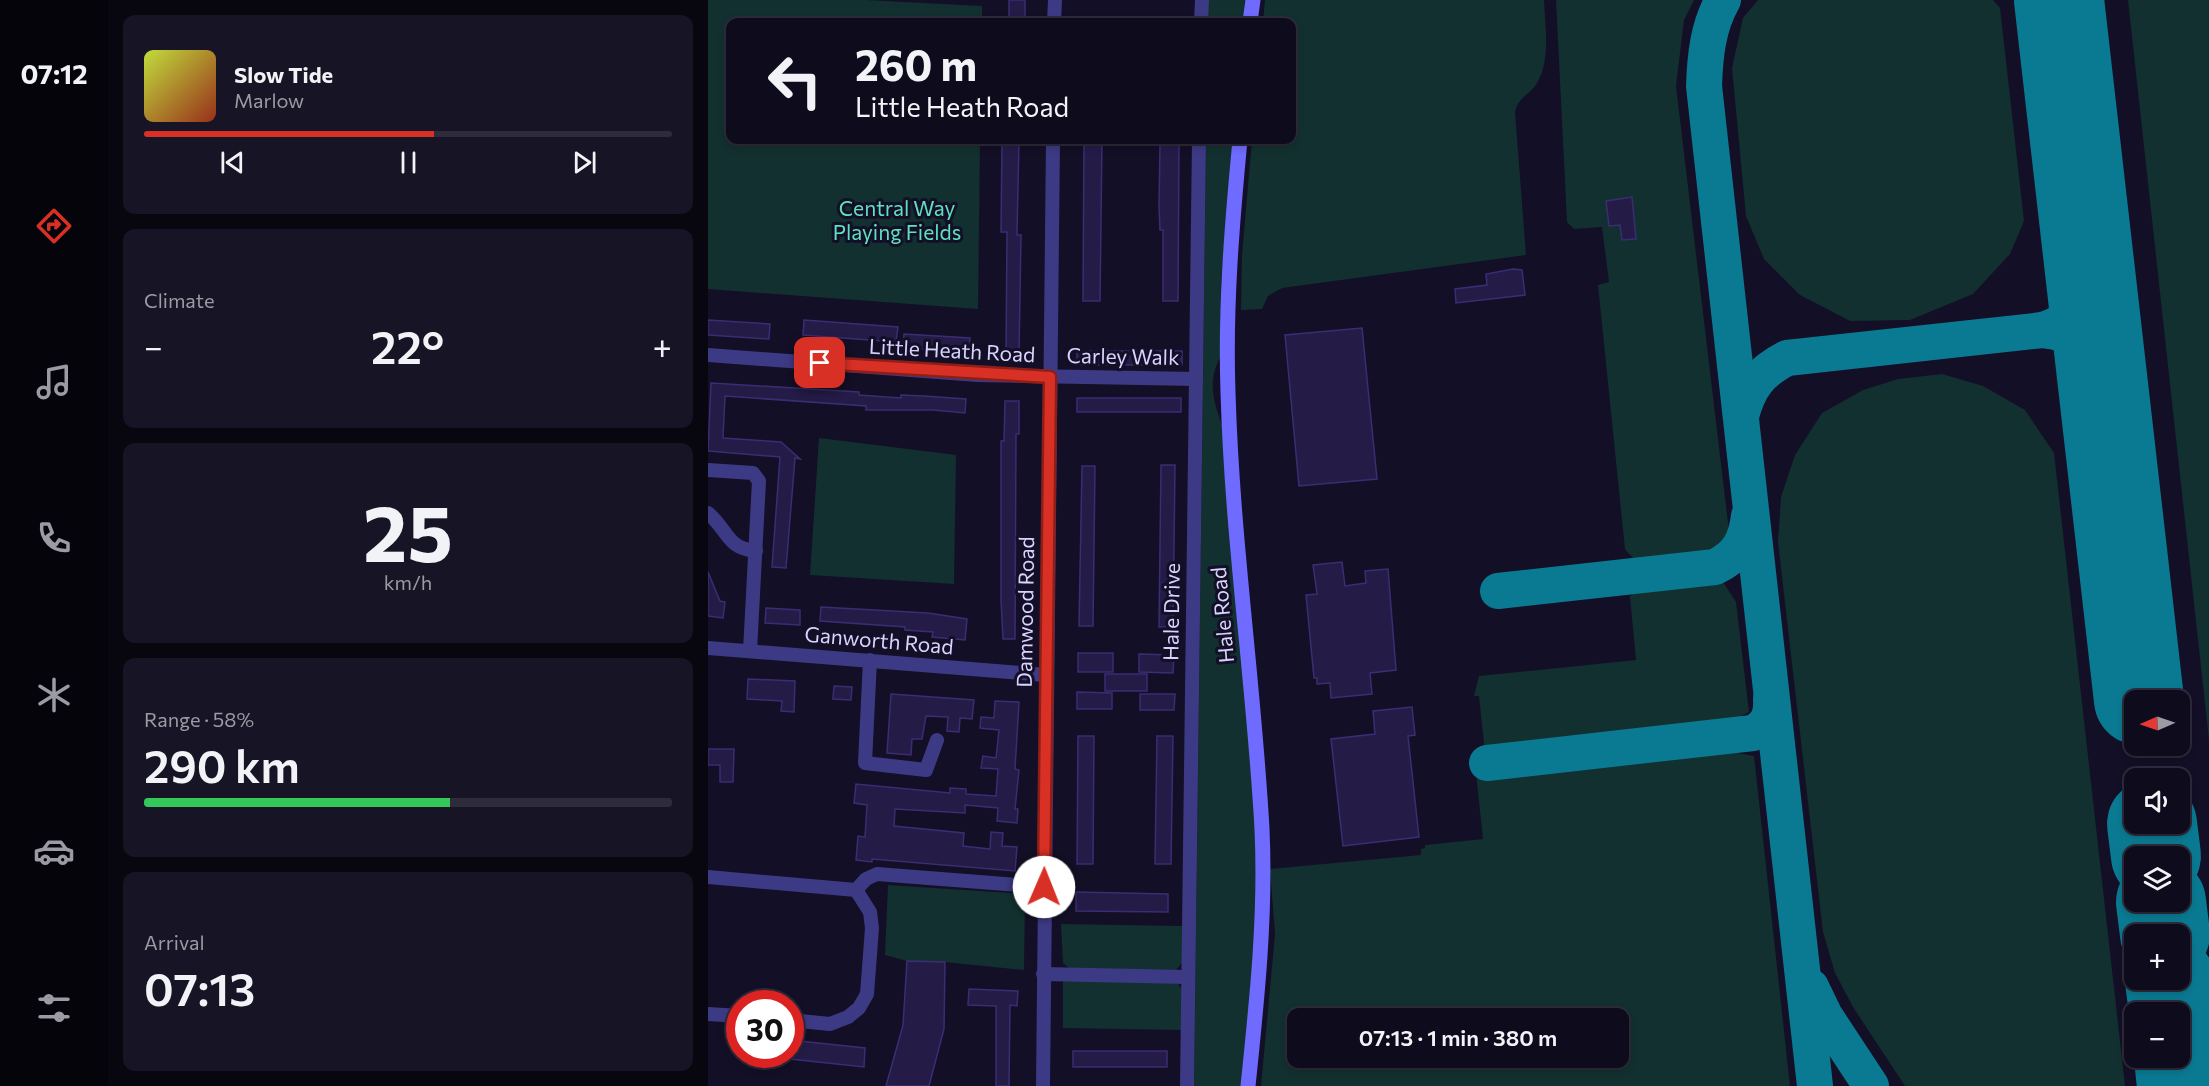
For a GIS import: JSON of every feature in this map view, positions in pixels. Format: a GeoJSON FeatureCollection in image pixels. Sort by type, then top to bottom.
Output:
{"type":"FeatureCollection","features":[{"type":"Feature","properties":{"kind":"street"},"geometry":{"type":"LineString","coordinates":[[1054,18],[1055,0]]}},
{"type":"Feature","properties":{"kind":"street"},"geometry":{"type":"LineString","coordinates":[[1201,18],[1202,0]]}},
{"type":"Feature","properties":{"kind":"street"},"geometry":{"type":"LineString","coordinates":[[1251,18],[1253,0]]}},
{"type":"Feature","properties":{"kind":"street","name":"Damwood Road"},"geometry":{"type":"LineString","coordinates":[[1042,1086],[1053,144]]}},
{"type":"Feature","properties":{"kind":"street","name":"Hale Drive"},"geometry":{"type":"LineString","coordinates":[[1187,1086],[1199,144]]}},
{"type":"Feature","properties":{"kind":"street","name":"Hale Road"},"geometry":{"type":"LineString","coordinates":[[1240,144],[1229,259],[1228,393],[1262,830],[1263,907],[1260,980],[1248,1086]]}},
{"type":"Feature","properties":{"kind":"street","name":"Little Heath Road"},"geometry":{"type":"LineString","coordinates":[[708,356],[1050,377]]}},
{"type":"Feature","properties":{"kind":"street","name":"Carley Walk"},"geometry":{"type":"LineString","coordinates":[[1050,377],[1196,379]]}},
{"type":"Feature","properties":{"kind":"street"},"geometry":{"type":"LineString","coordinates":[[708,470],[753,473],[759,481],[750,651]]}},
{"type":"Feature","properties":{"kind":"street"},"geometry":{"type":"LineString","coordinates":[[708,513],[721,525],[732,543],[740,549],[756,551]]}},
{"type":"Feature","properties":{"kind":"street","name":"Ganworth Road"},"geometry":{"type":"LineString","coordinates":[[708,648],[1046,675]]}},
{"type":"Feature","properties":{"kind":"street"},"geometry":{"type":"LineString","coordinates":[[870,660],[865,763],[926,770],[937,740]]}},
{"type":"Feature","properties":{"kind":"street"},"geometry":{"type":"LineString","coordinates":[[856,890],[866,879],[877,874],[1044,887]]}},
{"type":"Feature","properties":{"kind":"street"},"geometry":{"type":"LineString","coordinates":[[708,877],[856,890]]}},
{"type":"Feature","properties":{"kind":"street"},"geometry":{"type":"LineString","coordinates":[[804,1021],[830,1024],[848,1017],[859,1008],[867,994],[872,920],[870,912],[856,890]]}},
{"type":"Feature","properties":{"kind":"street"},"geometry":{"type":"LineString","coordinates":[[1043,974],[1188,977]]}},
{"type":"Feature","properties":{"kind":"street"},"geometry":{"type":"LineString","coordinates":[[708,1014],[726,1015]]}},
{"type":"Feature","properties":{"kind":"green space","name":"Central Way Playing Fields"},"geometry":{"type":"Polygon","coordinates":[[[708,0],[866,0],[982,6],[982,18],[726,18],[726,144],[980,144],[978,309],[708,289],[708,0]]]}},
{"type":"Feature","properties":{"kind":"green space"},"geometry":{"type":"Polygon","coordinates":[[[1208,0],[1246,0],[1244,18],[1207,18],[1208,0]]]}},
{"type":"Feature","properties":{"kind":"green space"},"geometry":{"type":"Polygon","coordinates":[[[1265,0],[1544,0],[1546,53],[1544,64],[1537,83],[1521,99],[1515,112],[1526,255],[1282,288],[1268,296],[1262,309],[1241,310],[1242,255],[1252,144],[1296,144],[1296,18],[1263,18],[1265,0]]]}},
{"type":"Feature","properties":{"kind":"green space"},"geometry":{"type":"Polygon","coordinates":[[[1556,0],[1694,0],[1684,20],[1676,86],[1729,531],[1719,549],[1699,559],[1672,564],[1648,564],[1635,559],[1625,549],[1598,285],[1609,282],[1602,227],[1574,229],[1567,222],[1556,0]]]}},
{"type":"Feature","properties":{"kind":"green space"},"geometry":{"type":"Polygon","coordinates":[[[1758,0],[1993,0],[2000,8],[2024,221],[2010,254],[1973,294],[1910,320],[1850,321],[1800,295],[1764,259],[1746,216],[1732,68],[1743,18],[1758,0]]]}},
{"type":"Feature","properties":{"kind":"green space"},"geometry":{"type":"Polygon","coordinates":[[[2128,0],[2209,0],[2209,740],[2128,0]]]}},
{"type":"Feature","properties":{"kind":"green space"},"geometry":{"type":"Polygon","coordinates":[[[1206,144],[1233,144],[1221,283],[1220,358],[1213,376],[1213,394],[1224,430],[1256,835],[1256,915],[1243,1086],[1194,1086],[1206,144]]]}},
{"type":"Feature","properties":{"kind":"green space"},"geometry":{"type":"Polygon","coordinates":[[[1942,374],[1983,386],[2025,410],[2054,453],[2125,1086],[1905,1086],[1853,1007],[1835,973],[1823,932],[1778,542],[1781,497],[1795,455],[1822,413],[1863,390],[1898,379],[1942,374]]]}},
{"type":"Feature","properties":{"kind":"green space"},"geometry":{"type":"Polygon","coordinates":[[[819,438],[956,455],[954,584],[810,575],[819,438]]]}},
{"type":"Feature","properties":{"kind":"green space"},"geometry":{"type":"Polygon","coordinates":[[[1713,579],[1723,582],[1736,602],[1749,712],[1727,723],[1698,729],[1485,753],[1479,696],[1474,696],[1479,676],[1636,660],[1630,597],[1636,591],[1656,584],[1681,580],[1713,579]]]}},
{"type":"Feature","properties":{"kind":"green space"},"geometry":{"type":"Polygon","coordinates":[[[1690,751],[1732,752],[1754,756],[1790,1086],[1261,1086],[1275,934],[1270,869],[1421,855],[1421,849],[1425,848],[1425,845],[1483,839],[1476,773],[1690,751]]]}},
{"type":"Feature","properties":{"kind":"green space"},"geometry":{"type":"Polygon","coordinates":[[[888,885],[1025,894],[1024,970],[945,962],[907,961],[885,955],[888,885]]]}},
{"type":"Feature","properties":{"kind":"green space"},"geometry":{"type":"Polygon","coordinates":[[[1061,924],[1182,926],[1182,963],[1176,970],[1069,968],[1063,963],[1061,924]]]}},
{"type":"Feature","properties":{"kind":"green space"},"geometry":{"type":"Polygon","coordinates":[[[1063,981],[1177,982],[1182,990],[1181,1030],[1063,1028],[1063,981]]]}},
{"type":"Feature","properties":{"kind":"building"},"geometry":{"type":"Polygon","coordinates":[[[1009,0],[1025,0],[1025,18],[1009,18],[1009,0]]]}},
{"type":"Feature","properties":{"kind":"building"},"geometry":{"type":"Polygon","coordinates":[[[1002,144],[1019,144],[1017,235],[1021,235],[1019,354],[1006,354],[1007,232],[1001,232],[1002,144]]]}},
{"type":"Feature","properties":{"kind":"building"},"geometry":{"type":"Polygon","coordinates":[[[1084,144],[1102,144],[1100,301],[1083,301],[1084,144]]]}},
{"type":"Feature","properties":{"kind":"building"},"geometry":{"type":"Polygon","coordinates":[[[1179,144],[1178,301],[1163,301],[1163,230],[1160,230],[1159,207],[1160,145],[1179,144]]]}},
{"type":"Feature","properties":{"kind":"building"},"geometry":{"type":"Polygon","coordinates":[[[1632,197],[1636,239],[1622,240],[1620,225],[1609,226],[1606,201],[1632,197]]]}},
{"type":"Feature","properties":{"kind":"building"},"geometry":{"type":"Polygon","coordinates":[[[1513,269],[1522,270],[1525,295],[1456,303],[1455,289],[1487,285],[1486,274],[1513,269]]]}},
{"type":"Feature","properties":{"kind":"building"},"geometry":{"type":"Polygon","coordinates":[[[708,320],[770,324],[769,339],[708,335],[708,320]]]}},
{"type":"Feature","properties":{"kind":"building"},"geometry":{"type":"Polygon","coordinates":[[[804,320],[898,327],[896,342],[803,335],[804,320]]]}},
{"type":"Feature","properties":{"kind":"building"},"geometry":{"type":"Polygon","coordinates":[[[1362,328],[1377,479],[1299,486],[1285,335],[1362,328]]]}},
{"type":"Feature","properties":{"kind":"building"},"geometry":{"type":"Polygon","coordinates":[[[904,334],[970,338],[969,352],[903,348],[904,334]]]}},
{"type":"Feature","properties":{"kind":"building"},"geometry":{"type":"Polygon","coordinates":[[[1077,351],[1182,351],[1182,365],[1077,365],[1077,351]]]}},
{"type":"Feature","properties":{"kind":"building"},"geometry":{"type":"Polygon","coordinates":[[[711,383],[859,392],[859,395],[901,398],[901,395],[966,399],[965,413],[933,410],[866,410],[866,406],[725,396],[723,438],[781,442],[800,459],[795,458],[786,568],[772,567],[780,457],[708,451],[711,383]]]}},
{"type":"Feature","properties":{"kind":"building"},"geometry":{"type":"Polygon","coordinates":[[[1077,398],[1181,398],[1181,412],[1077,412],[1077,398]]]}},
{"type":"Feature","properties":{"kind":"building"},"geometry":{"type":"Polygon","coordinates":[[[1005,401],[1019,401],[1019,434],[1016,434],[1015,639],[1003,639],[1001,600],[1001,441],[1004,441],[1005,401]]]}},
{"type":"Feature","properties":{"kind":"building"},"geometry":{"type":"Polygon","coordinates":[[[1161,465],[1175,465],[1173,627],[1159,627],[1161,465]]]}},
{"type":"Feature","properties":{"kind":"building"},"geometry":{"type":"Polygon","coordinates":[[[1082,466],[1095,466],[1093,626],[1079,626],[1082,466]]]}},
{"type":"Feature","properties":{"kind":"building"},"geometry":{"type":"Polygon","coordinates":[[[1342,562],[1345,586],[1366,583],[1365,571],[1388,569],[1396,670],[1370,673],[1372,694],[1331,698],[1330,683],[1317,684],[1317,678],[1314,678],[1306,595],[1317,594],[1313,565],[1342,562]]]}},
{"type":"Feature","properties":{"kind":"building"},"geometry":{"type":"Polygon","coordinates":[[[708,572],[720,601],[725,602],[723,618],[708,616],[708,572]]]}},
{"type":"Feature","properties":{"kind":"building"},"geometry":{"type":"Polygon","coordinates":[[[821,607],[928,613],[967,619],[965,640],[932,637],[933,632],[905,630],[905,627],[820,621],[821,607]]]}},
{"type":"Feature","properties":{"kind":"building"},"geometry":{"type":"Polygon","coordinates":[[[766,608],[800,610],[800,625],[765,623],[766,608]]]}},
{"type":"Feature","properties":{"kind":"building"},"geometry":{"type":"Polygon","coordinates":[[[1078,653],[1113,653],[1113,672],[1078,672],[1078,653]]]}},
{"type":"Feature","properties":{"kind":"building"},"geometry":{"type":"Polygon","coordinates":[[[1139,654],[1174,655],[1173,673],[1139,672],[1139,654]]]}},
{"type":"Feature","properties":{"kind":"building"},"geometry":{"type":"Polygon","coordinates":[[[1105,674],[1147,674],[1147,691],[1105,691],[1105,674]]]}},
{"type":"Feature","properties":{"kind":"building"},"geometry":{"type":"Polygon","coordinates":[[[748,679],[795,681],[794,712],[781,711],[782,701],[747,699],[748,679]]]}},
{"type":"Feature","properties":{"kind":"building"},"geometry":{"type":"Polygon","coordinates":[[[834,686],[852,687],[851,700],[833,699],[834,686]]]}},
{"type":"Feature","properties":{"kind":"building"},"geometry":{"type":"Polygon","coordinates":[[[1077,692],[1112,693],[1112,709],[1077,709],[1077,692]]]}},
{"type":"Feature","properties":{"kind":"building"},"geometry":{"type":"Polygon","coordinates":[[[891,694],[974,700],[972,719],[960,718],[959,732],[947,731],[948,717],[926,716],[922,739],[912,739],[911,755],[887,753],[891,694]]]}},
{"type":"Feature","properties":{"kind":"building"},"geometry":{"type":"Polygon","coordinates":[[[1140,694],[1175,694],[1174,710],[1140,710],[1140,694]]]}},
{"type":"Feature","properties":{"kind":"building"},"geometry":{"type":"Polygon","coordinates":[[[995,701],[1019,702],[1015,769],[1019,770],[1015,809],[1018,809],[1017,823],[997,821],[998,808],[965,805],[965,813],[895,809],[894,826],[964,833],[963,846],[990,849],[991,832],[1003,833],[1002,846],[1017,847],[1015,871],[872,859],[872,862],[856,860],[858,836],[865,837],[867,805],[854,803],[856,784],[950,793],[950,788],[966,789],[966,794],[996,796],[998,769],[981,768],[983,756],[996,758],[999,730],[980,728],[981,717],[994,718],[995,701]]]}},
{"type":"Feature","properties":{"kind":"building"},"geometry":{"type":"Polygon","coordinates":[[[1412,707],[1415,735],[1408,736],[1419,837],[1343,846],[1331,739],[1375,734],[1373,711],[1412,707]]]}},
{"type":"Feature","properties":{"kind":"building"},"geometry":{"type":"Polygon","coordinates":[[[1078,736],[1094,736],[1093,864],[1077,864],[1078,736]]]}},
{"type":"Feature","properties":{"kind":"building"},"geometry":{"type":"Polygon","coordinates":[[[1157,736],[1173,736],[1171,864],[1155,864],[1157,736]]]}},
{"type":"Feature","properties":{"kind":"building"},"geometry":{"type":"Polygon","coordinates":[[[708,749],[734,749],[733,782],[720,782],[720,765],[708,765],[708,749]]]}},
{"type":"Feature","properties":{"kind":"building"},"geometry":{"type":"Polygon","coordinates":[[[1076,892],[1168,894],[1168,912],[1076,911],[1076,892]]]}},
{"type":"Feature","properties":{"kind":"building"},"geometry":{"type":"Polygon","coordinates":[[[907,961],[945,962],[944,1029],[929,1086],[886,1086],[903,1025],[907,961]]]}},
{"type":"Feature","properties":{"kind":"building"},"geometry":{"type":"Polygon","coordinates":[[[969,989],[1018,991],[1017,1006],[1010,1005],[1009,1086],[996,1086],[996,1006],[968,1005],[969,989]]]}},
{"type":"Feature","properties":{"kind":"building"},"geometry":{"type":"Polygon","coordinates":[[[804,1041],[865,1048],[864,1067],[804,1061],[804,1041]]]}},
{"type":"Feature","properties":{"kind":"building"},"geometry":{"type":"Polygon","coordinates":[[[1073,1051],[1167,1051],[1167,1067],[1073,1067],[1073,1051]]]}},
{"type":"Feature","properties":{"kind":"taxiway"},"geometry":{"type":"LineString","coordinates":[[1723,0],[1708,42],[1704,86],[1815,1086]]}},
{"type":"Feature","properties":{"kind":"taxiway"},"geometry":{"type":"LineString","coordinates":[[2043,330],[2063,321],[2078,309],[2087,292],[2090,270]]}},
{"type":"Feature","properties":{"kind":"taxiway"},"geometry":{"type":"LineString","coordinates":[[1741,416],[1748,396],[1757,381],[1787,358],[2043,330],[2067,335],[2083,344],[2095,360],[2103,382]]}},
{"type":"Feature","properties":{"kind":"taxiway"},"geometry":{"type":"LineString","coordinates":[[1498,591],[1715,567],[1730,558],[1740,547],[1746,533],[1749,516]]}},
{"type":"Feature","properties":{"kind":"taxiway"},"geometry":{"type":"LineString","coordinates":[[1487,763],[1753,733],[1768,719],[1771,699]]}},
{"type":"Feature","properties":{"kind":"taxiway"},"geometry":{"type":"LineString","coordinates":[[1811,987],[1825,1016],[1871,1086]]}},
{"type":"Feature","properties":{"kind":"runway"},"geometry":{"type":"LineString","coordinates":[[2059,0],[2138,690]]}},
{"type":"Feature","properties":{"kind":"runway"},"geometry":{"type":"LineString","coordinates":[[2153,834],[2155,846]]}},
{"type":"Feature","properties":{"kind":"runway"},"geometry":{"type":"LineString","coordinates":[[2162,912],[2164,924]]}},
{"type":"Feature","properties":{"kind":"runway"},"geometry":{"type":"LineString","coordinates":[[2171,990],[2173,1002]]}},
{"type":"Feature","properties":{"kind":"runway"},"geometry":{"type":"LineString","coordinates":[[2180,1068],[2182,1086]]}},
{"type":"Feature","properties":{"kind":"route"},"geometry":{"type":"LineString","coordinates":[[820,363],[978,375],[1050,377],[1044,887]]}}]}
